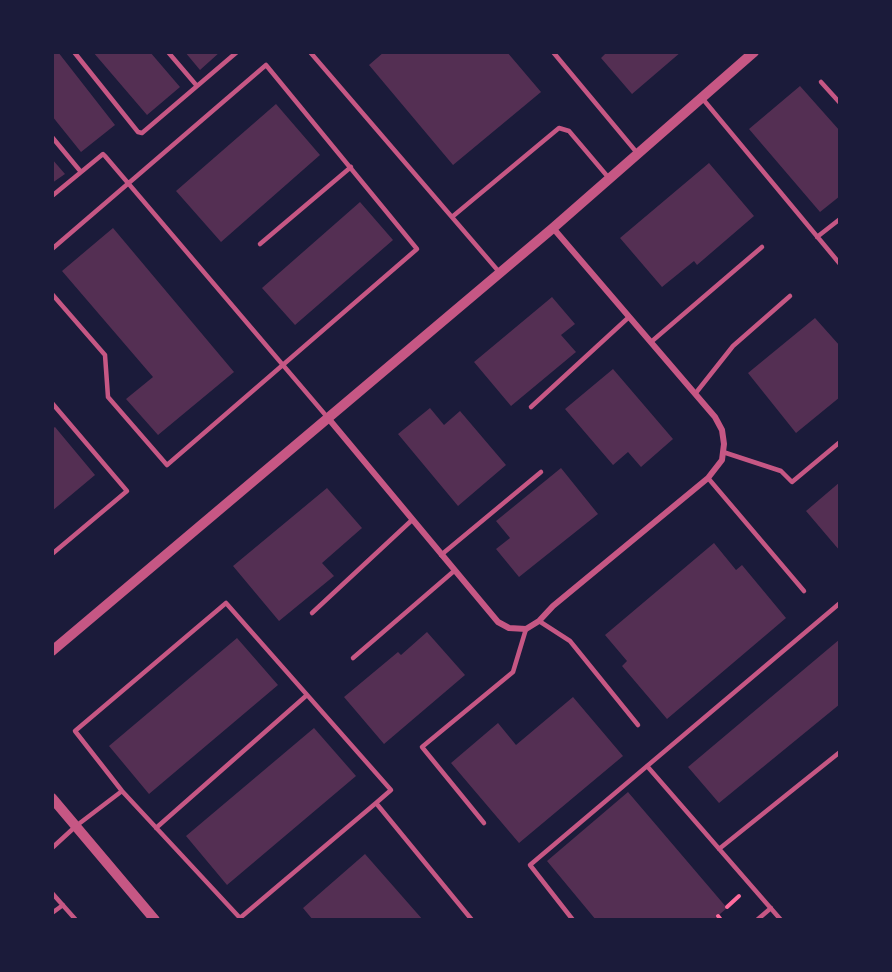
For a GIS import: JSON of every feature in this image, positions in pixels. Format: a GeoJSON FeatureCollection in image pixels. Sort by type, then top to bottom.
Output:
{"type":"FeatureCollection","features":[{"type":"Feature","properties":{"kind":"street"},"geometry":{"type":"LineString","coordinates":[[52,651],[553,228],[754,52]]}},
{"type":"Feature","properties":{"kind":"street"},"geometry":{"type":"LineString","coordinates":[[328,418],[498,622],[509,628],[525,629],[539,621],[553,606],[708,478],[722,460],[724,444],[722,430],[715,417],[553,228]]}},
{"type":"Feature","properties":{"kind":"street"},"geometry":{"type":"LineString","coordinates":[[52,798],[155,920]]}},
{"type":"Feature","properties":{"kind":"lane"},"geometry":{"type":"LineString","coordinates":[[74,52],[140,133],[237,52]]}},
{"type":"Feature","properties":{"kind":"lane"},"geometry":{"type":"LineString","coordinates":[[168,52],[197,86]]}},
{"type":"Feature","properties":{"kind":"lane"},"geometry":{"type":"LineString","coordinates":[[310,52],[500,273]]}},
{"type":"Feature","properties":{"kind":"lane"},"geometry":{"type":"LineString","coordinates":[[553,52],[638,154]]}},
{"type":"Feature","properties":{"kind":"lane"},"geometry":{"type":"LineString","coordinates":[[52,249],[266,65],[417,249],[167,465],[108,397],[105,355],[52,294]]}},
{"type":"Feature","properties":{"kind":"lane"},"geometry":{"type":"LineString","coordinates":[[821,82],[840,103]]}},
{"type":"Feature","properties":{"kind":"lane"},"geometry":{"type":"LineString","coordinates":[[702,98],[840,264]]}},
{"type":"Feature","properties":{"kind":"lane"},"geometry":{"type":"LineString","coordinates":[[452,218],[559,128],[569,131],[609,178]]}},
{"type":"Feature","properties":{"kind":"lane"},"geometry":{"type":"LineString","coordinates":[[52,137],[81,172]]}},
{"type":"Feature","properties":{"kind":"lane"},"geometry":{"type":"LineString","coordinates":[[52,196],[103,154],[328,418]]}},
{"type":"Feature","properties":{"kind":"lane"},"geometry":{"type":"LineString","coordinates":[[260,244],[351,167]]}},
{"type":"Feature","properties":{"kind":"lane"},"geometry":{"type":"LineString","coordinates":[[817,237],[840,219]]}},
{"type":"Feature","properties":{"kind":"lane"},"geometry":{"type":"LineString","coordinates":[[651,342],[762,247]]}},
{"type":"Feature","properties":{"kind":"lane"},"geometry":{"type":"LineString","coordinates":[[695,394],[734,346],[790,296]]}},
{"type":"Feature","properties":{"kind":"lane"},"geometry":{"type":"LineString","coordinates":[[531,407],[629,317]]}},
{"type":"Feature","properties":{"kind":"lane"},"geometry":{"type":"LineString","coordinates":[[52,403],[127,491],[52,554]]}},
{"type":"Feature","properties":{"kind":"lane"},"geometry":{"type":"LineString","coordinates":[[723,452],[781,471],[792,482],[840,442]]}},
{"type":"Feature","properties":{"kind":"lane"},"geometry":{"type":"LineString","coordinates":[[441,555],[541,472]]}},
{"type":"Feature","properties":{"kind":"lane"},"geometry":{"type":"LineString","coordinates":[[708,478],[804,591]]}},
{"type":"Feature","properties":{"kind":"lane"},"geometry":{"type":"LineString","coordinates":[[312,614],[412,520]]}},
{"type":"Feature","properties":{"kind":"lane"},"geometry":{"type":"LineString","coordinates":[[353,658],[454,571]]}},
{"type":"Feature","properties":{"kind":"lane"},"geometry":{"type":"LineString","coordinates":[[226,603],[307,695],[391,790],[240,919],[122,791],[75,731],[226,603]]}},
{"type":"Feature","properties":{"kind":"lane"},"geometry":{"type":"LineString","coordinates":[[573,920],[530,865],[840,603]]}},
{"type":"Feature","properties":{"kind":"lane"},"geometry":{"type":"LineString","coordinates":[[539,621],[570,641],[638,725]]}},
{"type":"Feature","properties":{"kind":"lane"},"geometry":{"type":"LineString","coordinates":[[484,823],[422,747],[513,672],[525,629]]}},
{"type":"Feature","properties":{"kind":"lane"},"geometry":{"type":"LineString","coordinates":[[156,828],[307,695]]}},
{"type":"Feature","properties":{"kind":"lane"},"geometry":{"type":"LineString","coordinates":[[719,849],[840,752]]}},
{"type":"Feature","properties":{"kind":"lane"},"geometry":{"type":"LineString","coordinates":[[647,766],[781,920]]}},
{"type":"Feature","properties":{"kind":"lane"},"geometry":{"type":"LineString","coordinates":[[52,848],[76,826],[122,791]]}},
{"type":"Feature","properties":{"kind":"lane"},"geometry":{"type":"LineString","coordinates":[[376,803],[472,920]]}},
{"type":"Feature","properties":{"kind":"lane"},"geometry":{"type":"LineString","coordinates":[[52,893],[76,920]]}},
{"type":"Feature","properties":{"kind":"lane"},"geometry":{"type":"LineString","coordinates":[[52,913],[63,905]]}},
{"type":"Feature","properties":{"kind":"lane"},"geometry":{"type":"LineString","coordinates":[[757,920],[771,908]]}},
{"type":"Feature","properties":{"kind":"path"},"geometry":{"type":"LineString","coordinates":[[726,907],[739,896]]}},
{"type":"Feature","properties":{"kind":"building"},"geometry":{"type":"Polygon","coordinates":[[[52,52],[58,52],[115,125],[81,152],[52,116],[52,52]]]}},
{"type":"Feature","properties":{"kind":"building"},"geometry":{"type":"Polygon","coordinates":[[[93,52],[150,52],[180,87],[147,115],[93,52]]]}},
{"type":"Feature","properties":{"kind":"building"},"geometry":{"type":"Polygon","coordinates":[[[185,52],[220,52],[200,70],[185,52]]]}},
{"type":"Feature","properties":{"kind":"building"},"geometry":{"type":"Polygon","coordinates":[[[384,52],[507,52],[541,92],[453,165],[369,65],[384,52]]]}},
{"type":"Feature","properties":{"kind":"building"},"geometry":{"type":"Polygon","coordinates":[[[607,52],[681,52],[632,94],[601,58],[607,52]]]}},
{"type":"Feature","properties":{"kind":"building"},"geometry":{"type":"Polygon","coordinates":[[[800,86],[840,131],[840,196],[820,212],[749,129],[800,86]]]}},
{"type":"Feature","properties":{"kind":"building"},"geometry":{"type":"Polygon","coordinates":[[[276,104],[320,155],[221,242],[176,191],[276,104]]]}},
{"type":"Feature","properties":{"kind":"building"},"geometry":{"type":"Polygon","coordinates":[[[52,159],[65,174],[52,183],[52,159]]]}},
{"type":"Feature","properties":{"kind":"building"},"geometry":{"type":"Polygon","coordinates":[[[709,163],[754,216],[697,265],[694,261],[662,287],[620,238],[709,163]]]}},
{"type":"Feature","properties":{"kind":"building"},"geometry":{"type":"Polygon","coordinates":[[[360,202],[393,240],[295,325],[262,288],[360,202]]]}},
{"type":"Feature","properties":{"kind":"building"},"geometry":{"type":"Polygon","coordinates":[[[113,228],[234,372],[158,435],[126,399],[153,377],[62,271],[113,228]]]}},
{"type":"Feature","properties":{"kind":"building"},"geometry":{"type":"Polygon","coordinates":[[[552,297],[575,324],[561,335],[576,352],[511,406],[474,362],[552,297]]]}},
{"type":"Feature","properties":{"kind":"building"},"geometry":{"type":"Polygon","coordinates":[[[815,318],[840,346],[840,397],[796,433],[748,373],[815,318]]]}},
{"type":"Feature","properties":{"kind":"building"},"geometry":{"type":"Polygon","coordinates":[[[613,369],[673,439],[641,467],[628,452],[613,465],[565,409],[613,369]]]}},
{"type":"Feature","properties":{"kind":"building"},"geometry":{"type":"Polygon","coordinates":[[[430,408],[444,425],[460,411],[506,465],[458,506],[398,434],[430,408]]]}},
{"type":"Feature","properties":{"kind":"building"},"geometry":{"type":"Polygon","coordinates":[[[55,427],[95,475],[52,511],[52,429],[55,427]]]}},
{"type":"Feature","properties":{"kind":"building"},"geometry":{"type":"Polygon","coordinates":[[[561,468],[598,514],[519,577],[496,549],[510,538],[496,521],[561,468]]]}},
{"type":"Feature","properties":{"kind":"building"},"geometry":{"type":"Polygon","coordinates":[[[840,482],[840,551],[806,511],[840,482]]]}},
{"type":"Feature","properties":{"kind":"building"},"geometry":{"type":"Polygon","coordinates":[[[327,488],[362,528],[322,563],[334,576],[279,621],[233,566],[327,488]]]}},
{"type":"Feature","properties":{"kind":"building"},"geometry":{"type":"Polygon","coordinates":[[[714,543],[736,570],[742,565],[786,618],[667,719],[622,666],[627,661],[605,635],[714,543]]]}},
{"type":"Feature","properties":{"kind":"building"},"geometry":{"type":"Polygon","coordinates":[[[427,632],[465,675],[384,744],[344,697],[398,652],[401,655],[427,632]]]}},
{"type":"Feature","properties":{"kind":"building"},"geometry":{"type":"Polygon","coordinates":[[[237,638],[278,685],[149,794],[109,746],[237,638]]]}},
{"type":"Feature","properties":{"kind":"building"},"geometry":{"type":"Polygon","coordinates":[[[840,639],[840,704],[719,803],[688,767],[840,639]]]}},
{"type":"Feature","properties":{"kind":"building"},"geometry":{"type":"Polygon","coordinates":[[[573,697],[623,756],[519,843],[451,763],[498,723],[516,745],[573,697]]]}},
{"type":"Feature","properties":{"kind":"building"},"geometry":{"type":"Polygon","coordinates":[[[314,728],[356,776],[227,885],[186,836],[314,728]]]}},
{"type":"Feature","properties":{"kind":"building"},"geometry":{"type":"Polygon","coordinates":[[[628,792],[727,908],[713,920],[596,920],[547,861],[628,792]]]}},
{"type":"Feature","properties":{"kind":"building"},"geometry":{"type":"Polygon","coordinates":[[[365,854],[423,920],[313,920],[303,908],[365,854]]]}}]}
